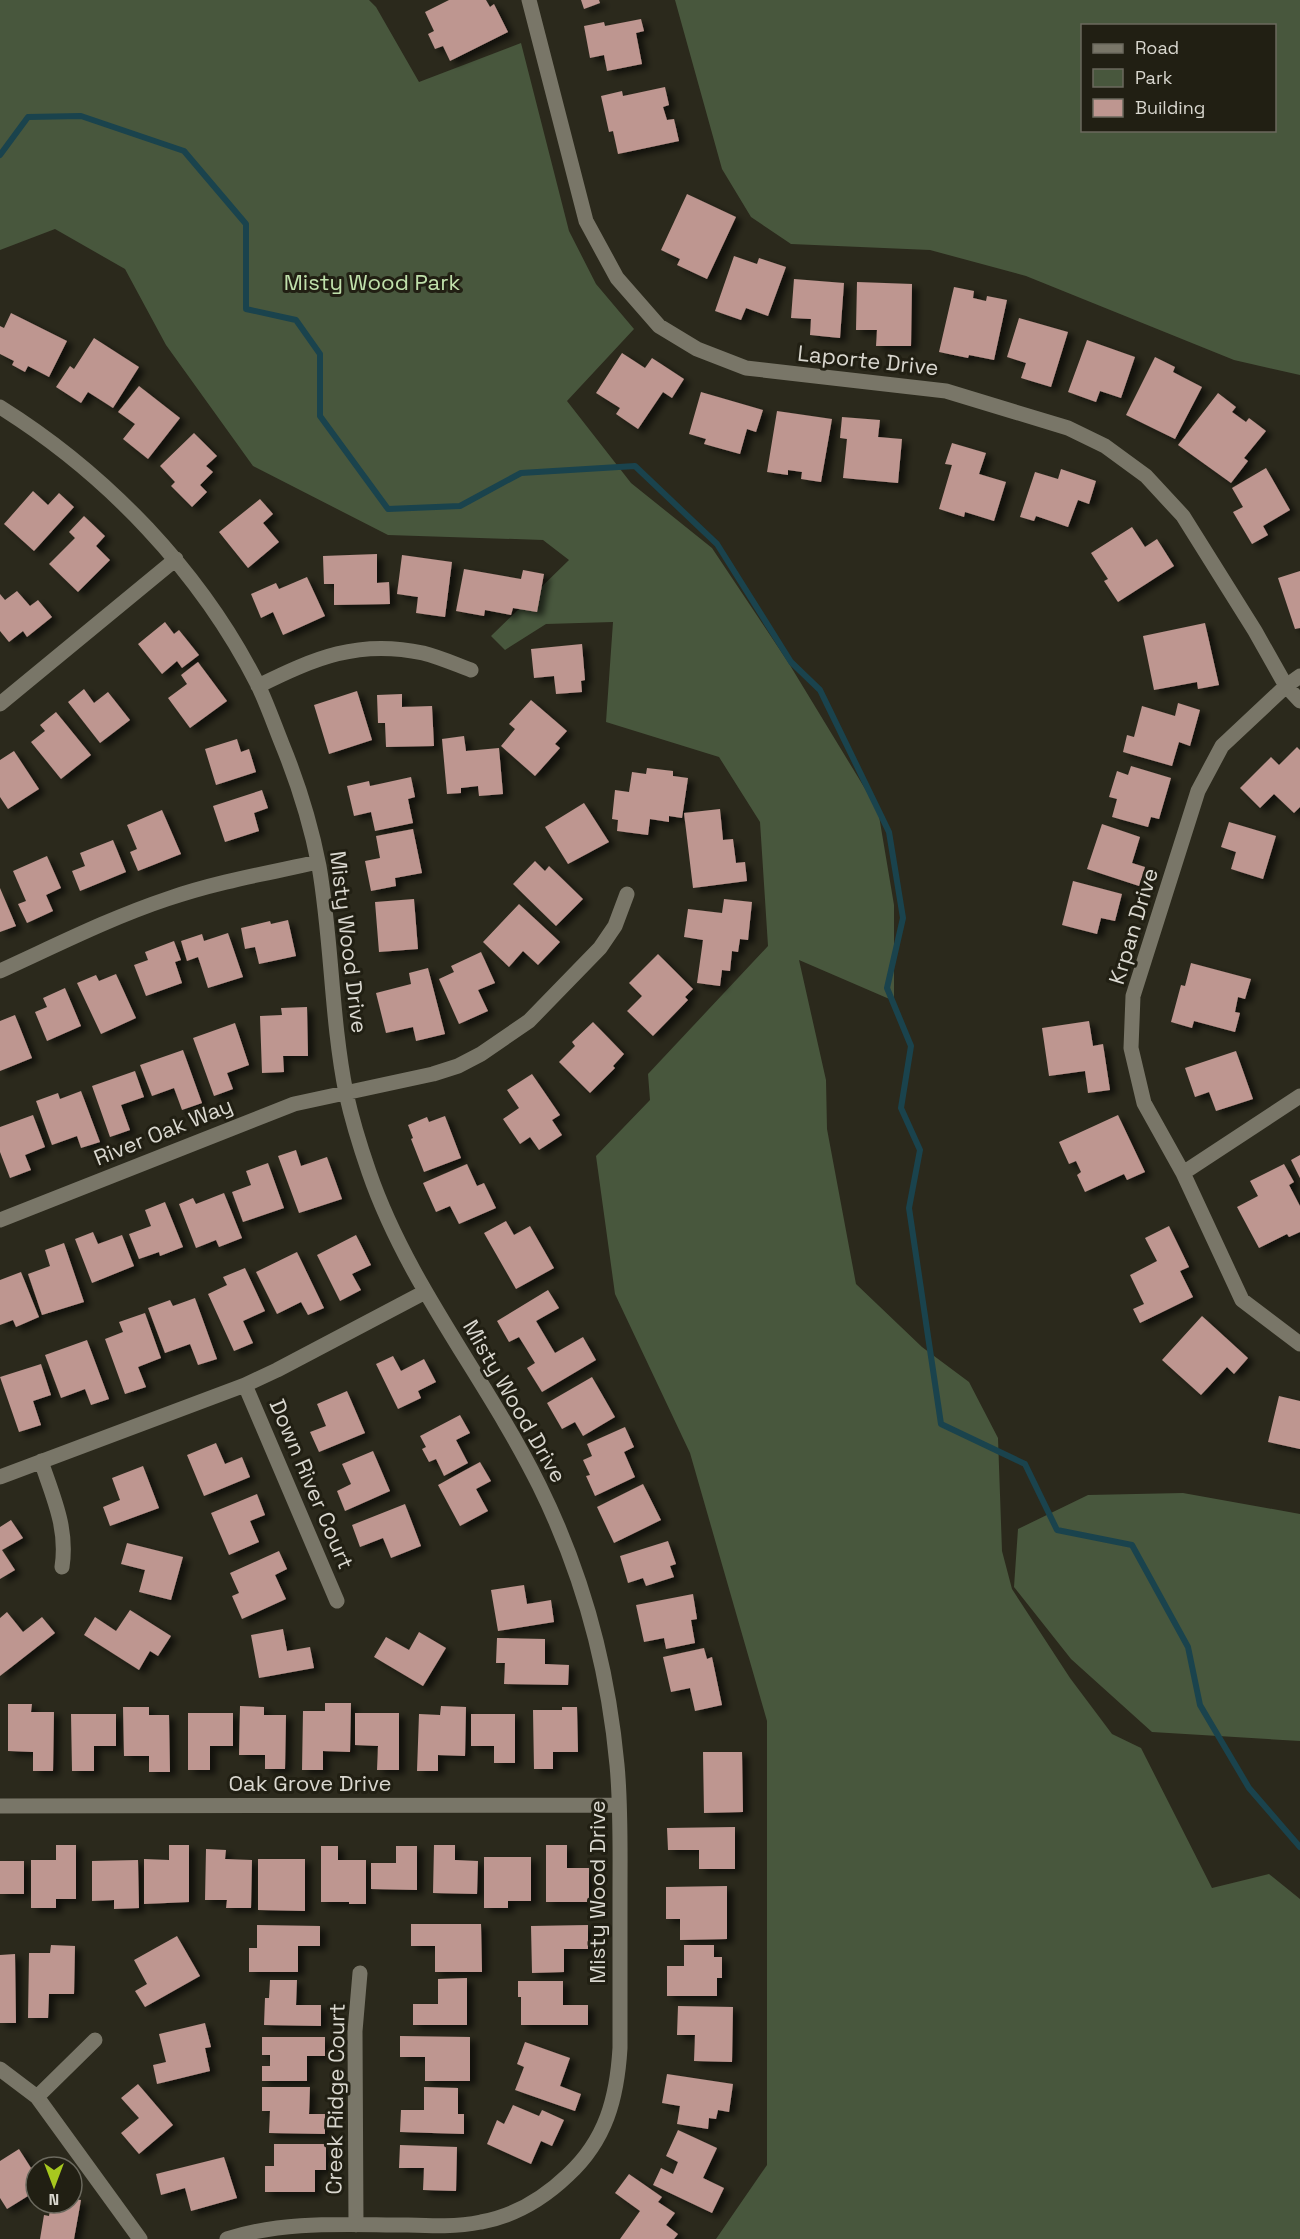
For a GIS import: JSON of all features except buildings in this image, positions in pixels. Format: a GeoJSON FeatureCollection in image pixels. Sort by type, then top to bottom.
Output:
{"type":"FeatureCollection","features":[{"type":"Feature","properties":{"kind":"street","name":"Laporte Drive"},"geometry":{"type":"LineString","coordinates":[[529,0],[532,4],[585,221],[617,278],[659,326],[697,349],[746,368],[946,391],[1068,428],[1106,446],[1146,476],[1183,516],[1255,631],[1286,686],[1300,701]]}},
{"type":"Feature","properties":{"kind":"street","name":"Misty Wood Drive"},"geometry":{"type":"LineString","coordinates":[[0,407],[60,448],[114,494],[151,530],[176,560],[215,615],[258,686],[298,788],[318,862],[328,931],[338,1041],[346,1093],[356,1133],[389,1223],[425,1292],[513,1437],[540,1487],[563,1538],[593,1629],[607,1690],[614,1742],[619,1805],[620,2048],[618,2077],[610,2111],[590,2151],[556,2187],[535,2202],[512,2213],[482,2222],[452,2226],[299,2225],[271,2228],[227,2239]]}},
{"type":"Feature","properties":{"kind":"street"},"geometry":{"type":"LineString","coordinates":[[0,704],[176,560]]}},
{"type":"Feature","properties":{"kind":"street"},"geometry":{"type":"LineString","coordinates":[[258,686],[304,663],[332,654],[364,649],[394,648],[424,653],[471,670]]}},
{"type":"Feature","properties":{"kind":"street","name":"Krpan Drive"},"geometry":{"type":"LineString","coordinates":[[1300,676],[1286,686],[1222,746],[1198,791],[1133,996],[1131,1047],[1144,1103],[1183,1173],[1242,1300],[1300,1344]]}},
{"type":"Feature","properties":{"kind":"street"},"geometry":{"type":"LineString","coordinates":[[0,971],[116,918],[167,899],[215,885],[318,862]]}},
{"type":"Feature","properties":{"kind":"street","name":"River Oak Way"},"geometry":{"type":"LineString","coordinates":[[0,1220],[294,1104],[405,1081],[458,1066],[505,1039],[529,1020],[600,948],[615,926],[627,894]]}},
{"type":"Feature","properties":{"kind":"street"},"geometry":{"type":"LineString","coordinates":[[1183,1173],[1300,1096]]}},
{"type":"Feature","properties":{"kind":"street"},"geometry":{"type":"LineString","coordinates":[[0,1477],[244,1385],[425,1292]]}},
{"type":"Feature","properties":{"kind":"street","name":"Down River Court"},"geometry":{"type":"LineString","coordinates":[[244,1385],[338,1601]]}},
{"type":"Feature","properties":{"kind":"street"},"geometry":{"type":"LineString","coordinates":[[41,1461],[63,1525],[65,1548],[62,1567]]}},
{"type":"Feature","properties":{"kind":"street","name":"Oak Grove Drive"},"geometry":{"type":"LineString","coordinates":[[0,1806],[619,1805]]}},
{"type":"Feature","properties":{"kind":"street","name":"Creek Ridge Court"},"geometry":{"type":"LineString","coordinates":[[356,2225],[355,2031],[360,1973]]}},
{"type":"Feature","properties":{"kind":"street"},"geometry":{"type":"LineString","coordinates":[[37,2097],[95,2040]]}},
{"type":"Feature","properties":{"kind":"street"},"geometry":{"type":"LineString","coordinates":[[0,2069],[37,2097],[140,2239]]}},
{"type":"Feature","properties":{"kind":"green space","name":"Misty Wood Park"},"geometry":{"type":"Polygon","coordinates":[[[0,0],[369,0],[376,7],[419,82],[521,43],[569,231],[596,284],[634,329],[567,401],[631,483],[712,548],[788,662],[878,810],[894,905],[894,1001],[799,960],[826,1080],[827,1129],[856,1284],[922,1347],[969,1382],[998,1438],[1002,1551],[1012,1589],[1070,1678],[1112,1734],[1141,1748],[1212,1888],[1269,1874],[1300,1899],[1300,2239],[716,2239],[767,2165],[767,1721],[690,1453],[615,1294],[596,1156],[650,1100],[648,1074],[768,946],[760,822],[719,757],[606,722],[613,622],[546,624],[505,650],[491,636],[569,560],[543,540],[388,535],[253,466],[166,345],[125,269],[55,229],[0,250],[0,0]]]}},
{"type":"Feature","properties":{"kind":"green space"},"geometry":{"type":"Polygon","coordinates":[[[675,0],[1300,0],[1300,375],[1234,360],[1026,276],[930,250],[791,244],[751,217],[722,169],[675,0]]]}},
{"type":"Feature","properties":{"kind":"green space"},"geometry":{"type":"Polygon","coordinates":[[[1183,1493],[1300,1514],[1300,1741],[1152,1732],[1071,1659],[1014,1587],[1018,1529],[1088,1495],[1183,1493]]]}},
{"type":"Feature","properties":{"kind":"waterway"},"geometry":{"type":"LineString","coordinates":[[0,155],[28,117],[81,116],[184,151],[246,224],[246,309],[296,320],[320,354],[320,416],[388,509],[460,506],[521,473],[635,466],[717,544],[791,662],[820,690],[889,832],[903,918],[887,988],[911,1046],[901,1108],[920,1150],[909,1208],[941,1424],[1025,1464],[1057,1530],[1132,1545],[1188,1647],[1200,1705],[1249,1788],[1300,1847]]}}]}
